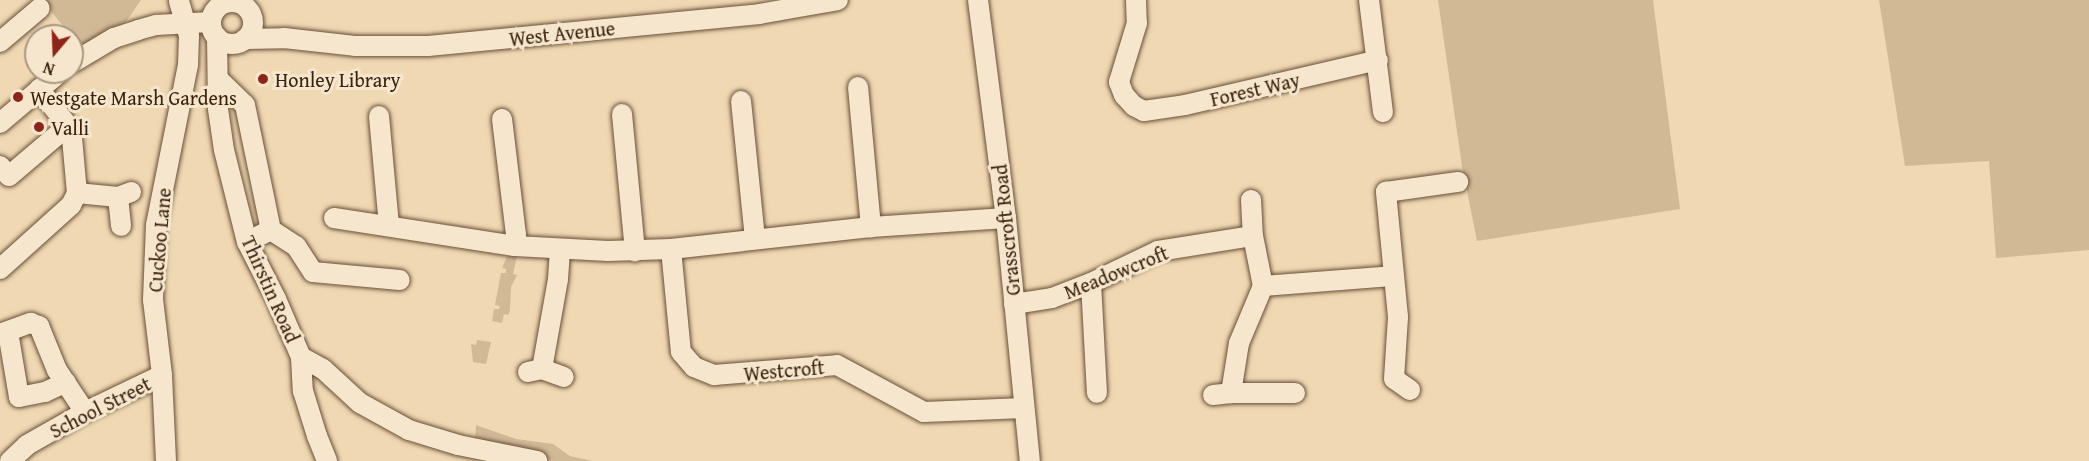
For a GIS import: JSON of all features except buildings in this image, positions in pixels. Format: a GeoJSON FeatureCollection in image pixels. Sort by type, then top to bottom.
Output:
{"type":"FeatureCollection","features":[{"type":"Feature","properties":{"kind":"street","name":"Cuckoo Lane"},"geometry":{"type":"LineString","coordinates":[[166,461],[162,375],[153,300],[156,225],[184,90],[189,36],[179,0]]}},
{"type":"Feature","properties":{"kind":"street","name":"West Avenue"},"geometry":{"type":"LineString","coordinates":[[243,40],[284,38],[355,46],[428,46],[759,14],[838,0]]}},
{"type":"Feature","properties":{"kind":"street","name":"Grasscroft Road"},"geometry":{"type":"LineString","coordinates":[[978,0],[1006,218],[1030,461]]}},
{"type":"Feature","properties":{"kind":"street","name":"Forest Way"},"geometry":{"type":"LineString","coordinates":[[1136,0],[1137,23],[1119,82],[1124,95],[1134,106],[1152,111],[1377,60]]}},
{"type":"Feature","properties":{"kind":"street"},"geometry":{"type":"LineString","coordinates":[[1369,0],[1383,112]]}},
{"type":"Feature","properties":{"kind":"street"},"geometry":{"type":"LineString","coordinates":[[84,56],[114,38],[138,30],[186,22],[214,29],[228,43],[243,40],[250,32],[252,10],[241,4],[227,1],[215,10],[214,29]]}},
{"type":"Feature","properties":{"kind":"street"},"geometry":{"type":"LineString","coordinates":[[0,42],[40,8]]}},
{"type":"Feature","properties":{"kind":"street","name":"West Avenue"},"geometry":{"type":"LineString","coordinates":[[252,10],[284,38]]}},
{"type":"Feature","properties":{"kind":"street","name":"Thirstin Road"},"geometry":{"type":"LineString","coordinates":[[214,29],[219,80],[218,109],[224,150],[247,242],[276,299],[301,357],[303,391],[316,436],[327,461]]}},
{"type":"Feature","properties":{"kind":"street","name":"Thirstin Road"},"geometry":{"type":"LineString","coordinates":[[219,80],[243,40]]}},
{"type":"Feature","properties":{"kind":"street"},"geometry":{"type":"LineString","coordinates":[[219,80],[245,105],[271,230],[296,246],[312,272],[400,280]]}},
{"type":"Feature","properties":{"kind":"street"},"geometry":{"type":"LineString","coordinates":[[0,123],[45,84]]}},
{"type":"Feature","properties":{"kind":"street"},"geometry":{"type":"LineString","coordinates":[[858,87],[871,226]]}},
{"type":"Feature","properties":{"kind":"street"},"geometry":{"type":"LineString","coordinates":[[0,268],[71,205],[77,193],[72,138],[68,126],[39,89]]}},
{"type":"Feature","properties":{"kind":"street"},"geometry":{"type":"LineString","coordinates":[[741,101],[754,239]]}},
{"type":"Feature","properties":{"kind":"street"},"geometry":{"type":"LineString","coordinates":[[622,114],[635,251]]}},
{"type":"Feature","properties":{"kind":"street"},"geometry":{"type":"LineString","coordinates":[[379,116],[389,226]]}},
{"type":"Feature","properties":{"kind":"street"},"geometry":{"type":"LineString","coordinates":[[502,119],[516,235],[515,246]]}},
{"type":"Feature","properties":{"kind":"street"},"geometry":{"type":"LineString","coordinates":[[0,166],[9,176],[68,126]]}},
{"type":"Feature","properties":{"kind":"street"},"geometry":{"type":"LineString","coordinates":[[1410,390],[1394,379],[1398,317],[1392,276],[1386,192],[1458,182]]}},
{"type":"Feature","properties":{"kind":"street"},"geometry":{"type":"LineString","coordinates":[[77,193],[124,194],[121,226]]}},
{"type":"Feature","properties":{"kind":"street"},"geometry":{"type":"LineString","coordinates":[[1251,200],[1253,236],[1263,286],[1239,343],[1222,394],[1295,393]]}},
{"type":"Feature","properties":{"kind":"street"},"geometry":{"type":"LineString","coordinates":[[334,218],[515,246],[560,250],[635,251],[871,226],[1006,218]]}},
{"type":"Feature","properties":{"kind":"street"},"geometry":{"type":"LineString","coordinates":[[247,242],[271,230]]}},
{"type":"Feature","properties":{"kind":"street","name":"Meadowcroft"},"geometry":{"type":"LineString","coordinates":[[1014,304],[1052,298],[1091,283],[1158,251],[1253,236]]}},
{"type":"Feature","properties":{"kind":"street","name":"Westcroft"},"geometry":{"type":"LineString","coordinates":[[670,249],[681,352],[694,367],[714,375],[837,365],[924,412],[1024,408]]}},
{"type":"Feature","properties":{"kind":"street"},"geometry":{"type":"LineString","coordinates":[[560,250],[558,279],[535,370],[564,377]]}},
{"type":"Feature","properties":{"kind":"street"},"geometry":{"type":"LineString","coordinates":[[1263,286],[1392,276]]}},
{"type":"Feature","properties":{"kind":"street"},"geometry":{"type":"LineString","coordinates":[[1091,283],[1097,393]]}},
{"type":"Feature","properties":{"kind":"street"},"geometry":{"type":"LineString","coordinates":[[66,382],[45,392],[19,397],[4,333],[21,326],[36,314],[50,355],[85,412]]}},
{"type":"Feature","properties":{"kind":"street"},"geometry":{"type":"LineString","coordinates":[[301,357],[323,369],[360,403],[409,430],[458,445],[537,461]]}},
{"type":"Feature","properties":{"kind":"street","name":"School Street"},"geometry":{"type":"LineString","coordinates":[[10,461],[27,445],[85,412],[162,375]]}},
{"type":"Feature","properties":{"kind":"shaded area"},"geometry":{"type":"Polygon","coordinates":[[[42,0],[141,0],[126,22],[84,45],[84,24],[61,24],[42,0]]]}},
{"type":"Feature","properties":{"kind":"shaded area"},"geometry":{"type":"Polygon","coordinates":[[[1438,0],[1653,0],[1680,209],[1477,241],[1462,166],[1438,0]]]}},
{"type":"Feature","properties":{"kind":"shaded area"},"geometry":{"type":"Polygon","coordinates":[[[1879,0],[2089,0],[2089,250],[1996,258],[1989,161],[1905,166],[1879,0]]]}},
{"type":"Feature","properties":{"kind":"shaded area"},"geometry":{"type":"Polygon","coordinates":[[[507,256],[517,256],[513,274],[517,275],[511,287],[510,311],[508,315],[504,314],[502,323],[492,321],[494,309],[499,309],[500,306],[495,305],[501,273],[506,273],[506,269],[502,268],[507,256]]]}},
{"type":"Feature","properties":{"kind":"shaded area"},"geometry":{"type":"Polygon","coordinates":[[[477,340],[491,342],[486,364],[473,362],[471,344],[476,345],[477,340]]]}},
{"type":"Feature","properties":{"kind":"shaded area"},"geometry":{"type":"Polygon","coordinates":[[[476,425],[516,439],[553,444],[570,456],[593,461],[554,461],[475,444],[476,425]]]}},
{"type":"Feature","properties":{"kind":"place","name":"Honley Library"},"geometry":{"type":"Point","coordinates":[263,79]}},
{"type":"Feature","properties":{"kind":"place","name":"Westgate Marsh Gardens"},"geometry":{"type":"Point","coordinates":[18,97]}},
{"type":"Feature","properties":{"kind":"place","name":"Valli"},"geometry":{"type":"Point","coordinates":[39,127]}}]}
